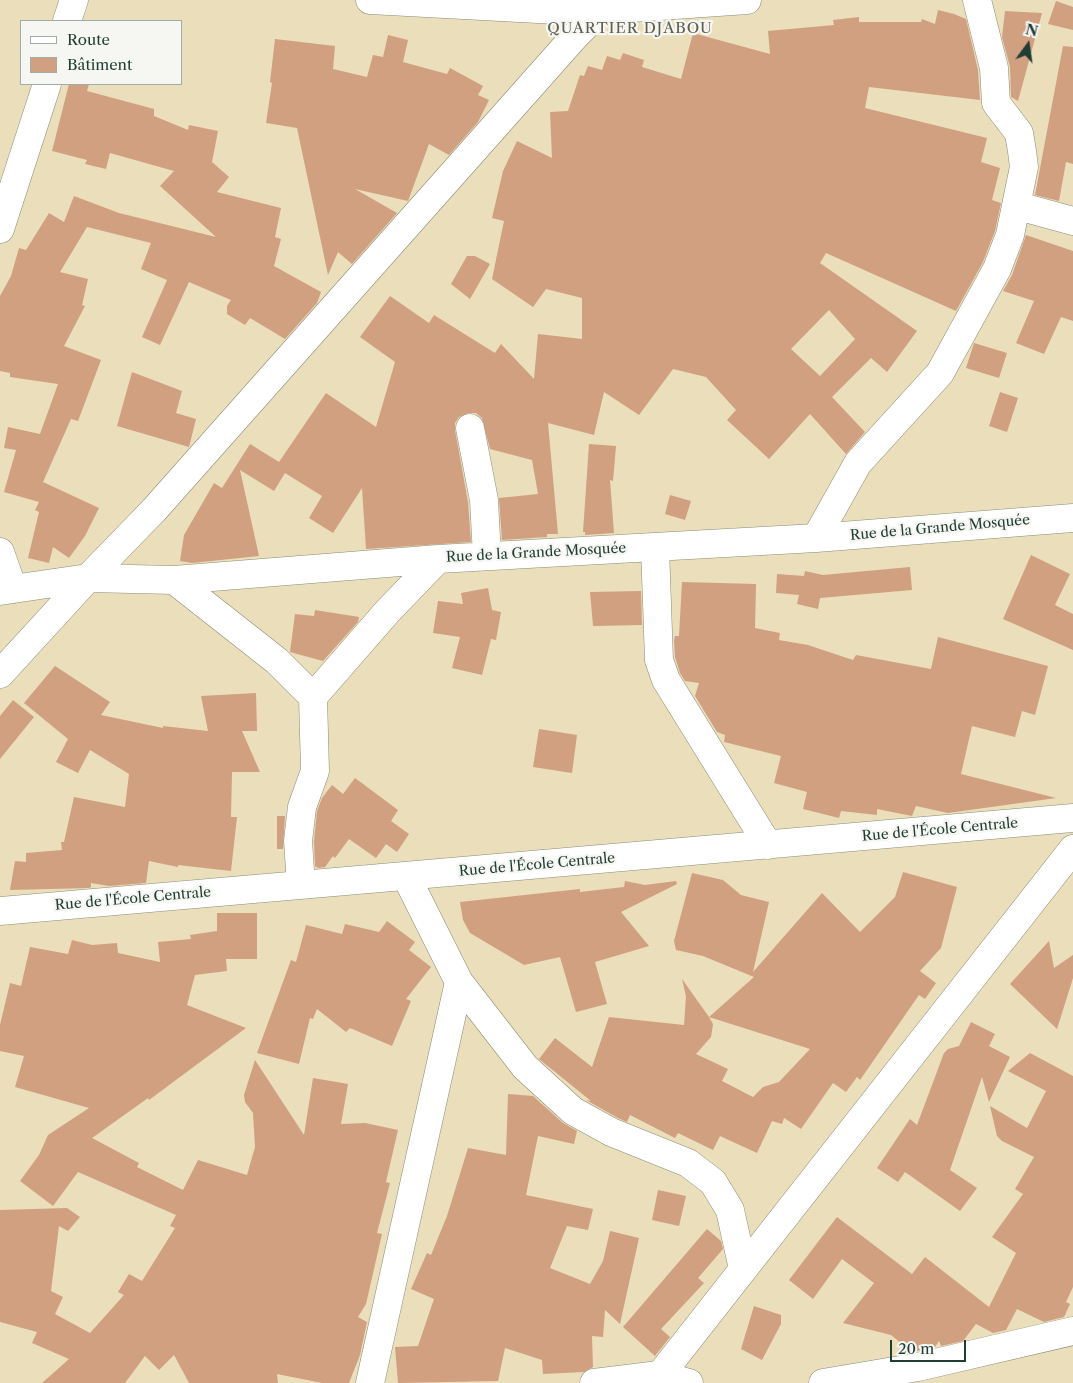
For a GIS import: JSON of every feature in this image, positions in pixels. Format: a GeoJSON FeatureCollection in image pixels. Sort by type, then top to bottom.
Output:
{"type":"FeatureCollection","features":[{"type":"Feature","properties":{"kind":"street"},"geometry":{"type":"LineString","coordinates":[[67,20],[74,0]]}},
{"type":"Feature","properties":{"kind":"street"},"geometry":{"type":"LineString","coordinates":[[370,0],[553,5],[747,0]]}},
{"type":"Feature","properties":{"kind":"street"},"geometry":{"type":"LineString","coordinates":[[816,538],[858,463],[940,373],[997,269],[1018,206],[1024,168],[1019,133],[996,104],[994,68],[976,0]]}},
{"type":"Feature","properties":{"kind":"street"},"geometry":{"type":"LineString","coordinates":[[0,674],[88,578],[154,510],[576,35],[607,5]]}},
{"type":"Feature","properties":{"kind":"street"},"geometry":{"type":"LineString","coordinates":[[0,229],[47,85]]}},
{"type":"Feature","properties":{"kind":"street"},"geometry":{"type":"LineString","coordinates":[[1018,206],[1073,221]]}},
{"type":"Feature","properties":{"kind":"street"},"geometry":{"type":"LineString","coordinates":[[470,428],[484,500],[487,556]]}},
{"type":"Feature","properties":{"kind":"street","name":"Rue de la Grande Mosquée"},"geometry":{"type":"LineString","coordinates":[[7,590],[88,578],[174,580],[438,559],[816,538],[1073,518]]}},
{"type":"Feature","properties":{"kind":"street"},"geometry":{"type":"LineString","coordinates":[[655,547],[659,660],[666,680],[768,845]]}},
{"type":"Feature","properties":{"kind":"street"},"geometry":{"type":"LineString","coordinates":[[0,552],[7,590]]}},
{"type":"Feature","properties":{"kind":"street"},"geometry":{"type":"LineString","coordinates":[[301,885],[298,841],[302,807],[315,771],[313,697],[387,612],[438,559]]}},
{"type":"Feature","properties":{"kind":"street"},"geometry":{"type":"LineString","coordinates":[[174,580],[277,661],[313,697]]}},
{"type":"Feature","properties":{"kind":"street","name":"Rue de l'École Centrale"},"geometry":{"type":"LineString","coordinates":[[0,911],[1073,818]]}},
{"type":"Feature","properties":{"kind":"street"},"geometry":{"type":"LineString","coordinates":[[656,1379],[1073,849]]}},
{"type":"Feature","properties":{"kind":"street"},"geometry":{"type":"LineString","coordinates":[[406,876],[459,982],[525,1067],[573,1112],[611,1132],[688,1163],[713,1182],[730,1210],[743,1268]]}},
{"type":"Feature","properties":{"kind":"street"},"geometry":{"type":"LineString","coordinates":[[370,1383],[459,982]]}},
{"type":"Feature","properties":{"kind":"street"},"geometry":{"type":"LineString","coordinates":[[823,1383],[926,1375],[1073,1331]]}},
{"type":"Feature","properties":{"kind":"street"},"geometry":{"type":"LineString","coordinates":[[594,1383],[656,1379],[689,1383]]}},
{"type":"Feature","properties":{"kind":"building"},"geometry":{"type":"Polygon","coordinates":[[[1056,1],[1073,7],[1073,30],[1048,24],[1056,1]]]}},
{"type":"Feature","properties":{"kind":"building"},"geometry":{"type":"Polygon","coordinates":[[[938,10],[966,19],[978,70],[980,100],[869,87],[865,108],[987,138],[981,162],[1000,168],[992,200],[1001,203],[995,231],[983,262],[956,311],[826,253],[820,263],[917,331],[887,372],[871,358],[832,397],[865,432],[846,454],[810,414],[769,459],[727,420],[736,410],[706,377],[673,369],[639,415],[604,392],[594,435],[548,423],[558,534],[547,534],[547,537],[502,540],[499,498],[538,494],[532,460],[490,449],[482,418],[476,413],[468,413],[459,417],[455,423],[455,430],[468,502],[471,542],[366,549],[362,488],[333,533],[309,518],[322,496],[285,473],[274,491],[240,470],[259,556],[192,563],[180,561],[184,535],[214,483],[222,488],[250,444],[279,462],[326,393],[376,427],[395,362],[360,337],[390,296],[429,323],[434,315],[495,353],[501,344],[534,379],[538,334],[582,339],[582,298],[546,289],[533,307],[492,279],[504,221],[492,218],[503,171],[517,141],[552,158],[550,112],[568,111],[580,75],[584,76],[588,66],[602,70],[607,56],[620,60],[623,53],[644,60],[642,67],[681,79],[693,33],[770,54],[768,31],[834,25],[833,20],[859,17],[859,22],[921,22],[922,19],[935,24],[938,10]],[[829,310],[791,349],[820,376],[855,339],[829,310]]]}},
{"type":"Feature","properties":{"kind":"building"},"geometry":{"type":"Polygon","coordinates":[[[1005,11],[1042,13],[1018,101],[1011,97],[1010,67],[1002,37],[1005,11]]]}},
{"type":"Feature","properties":{"kind":"building"},"geometry":{"type":"Polygon","coordinates":[[[388,35],[408,40],[403,62],[447,74],[450,68],[483,86],[478,95],[489,100],[478,122],[449,155],[429,144],[408,201],[355,189],[397,213],[352,264],[338,252],[328,275],[297,128],[266,123],[272,83],[270,82],[275,39],[335,46],[333,69],[367,77],[373,55],[383,57],[388,35]]]}},
{"type":"Feature","properties":{"kind":"building"},"geometry":{"type":"Polygon","coordinates":[[[1063,46],[1073,47],[1073,164],[1066,162],[1059,201],[1035,195],[1063,46]]]}},
{"type":"Feature","properties":{"kind":"building"},"geometry":{"type":"Polygon","coordinates":[[[69,85],[89,85],[87,91],[154,109],[154,116],[188,130],[189,125],[218,131],[212,162],[229,177],[217,192],[281,208],[275,237],[281,239],[274,266],[321,292],[317,303],[285,339],[250,318],[245,325],[227,314],[227,306],[231,300],[189,282],[160,345],[142,337],[167,280],[141,269],[151,243],[87,227],[60,272],[88,279],[82,305],[85,306],[64,346],[101,360],[78,421],[71,419],[43,482],[99,508],[85,536],[69,558],[53,547],[49,563],[28,558],[39,512],[35,510],[39,502],[4,492],[16,450],[4,448],[8,427],[40,434],[58,384],[10,377],[10,373],[0,371],[0,296],[11,276],[19,248],[26,250],[49,213],[64,222],[74,196],[119,213],[216,237],[160,186],[174,171],[110,153],[106,169],[85,164],[87,160],[52,151],[69,85]]]}},
{"type":"Feature","properties":{"kind":"building"},"geometry":{"type":"Polygon","coordinates":[[[1026,235],[1073,251],[1073,321],[1061,317],[1044,354],[1016,343],[1034,301],[1003,291],[1012,275],[1026,235]]]}},
{"type":"Feature","properties":{"kind":"building"},"geometry":{"type":"Polygon","coordinates":[[[467,256],[475,256],[490,264],[470,299],[451,284],[467,256]]]}},
{"type":"Feature","properties":{"kind":"building"},"geometry":{"type":"Polygon","coordinates":[[[974,343],[1007,353],[999,378],[966,368],[974,343]]]}},
{"type":"Feature","properties":{"kind":"building"},"geometry":{"type":"Polygon","coordinates":[[[132,372],[182,391],[176,413],[196,419],[189,447],[117,426],[132,372]]]}},
{"type":"Feature","properties":{"kind":"building"},"geometry":{"type":"Polygon","coordinates":[[[1000,392],[1018,398],[1007,432],[989,426],[1000,392]]]}},
{"type":"Feature","properties":{"kind":"building"},"geometry":{"type":"Polygon","coordinates":[[[589,444],[616,446],[613,481],[610,480],[614,533],[585,535],[585,532],[583,532],[589,444]]]}},
{"type":"Feature","properties":{"kind":"building"},"geometry":{"type":"Polygon","coordinates":[[[670,495],[691,501],[685,520],[665,514],[670,495]]]}},
{"type":"Feature","properties":{"kind":"building"},"geometry":{"type":"Polygon","coordinates":[[[1031,555],[1070,574],[1055,605],[1073,614],[1073,650],[1003,619],[1031,555]]]}},
{"type":"Feature","properties":{"kind":"building"},"geometry":{"type":"Polygon","coordinates":[[[910,567],[912,590],[820,598],[818,609],[797,604],[799,595],[776,593],[777,574],[804,576],[805,571],[823,575],[910,567]]]}},
{"type":"Feature","properties":{"kind":"building"},"geometry":{"type":"Polygon","coordinates":[[[682,582],[756,584],[755,628],[780,633],[779,640],[808,645],[853,660],[856,655],[931,669],[938,637],[1048,666],[1035,715],[1022,711],[1015,737],[972,726],[961,774],[1056,798],[948,813],[916,806],[912,816],[877,809],[877,815],[841,811],[839,818],[803,809],[807,792],[774,783],[781,756],[724,742],[725,735],[717,732],[695,696],[699,683],[685,681],[680,673],[675,657],[674,640],[675,636],[679,636],[682,582]]]}},
{"type":"Feature","properties":{"kind":"building"},"geometry":{"type":"Polygon","coordinates":[[[488,588],[492,610],[501,612],[496,640],[491,639],[482,675],[452,668],[460,637],[433,633],[438,601],[463,604],[461,593],[488,588]]]}},
{"type":"Feature","properties":{"kind":"building"},"geometry":{"type":"Polygon","coordinates":[[[641,591],[642,625],[593,626],[590,592],[641,591]]]}},
{"type":"Feature","properties":{"kind":"building"},"geometry":{"type":"Polygon","coordinates":[[[315,610],[359,617],[358,622],[323,661],[290,652],[295,614],[314,616],[315,610]]]}},
{"type":"Feature","properties":{"kind":"building"},"geometry":{"type":"Polygon","coordinates":[[[55,666],[110,702],[101,715],[163,728],[163,726],[208,731],[201,696],[256,693],[257,731],[242,731],[260,772],[232,772],[231,817],[237,817],[231,871],[178,865],[178,867],[149,861],[146,883],[109,886],[91,883],[89,888],[10,890],[15,861],[26,862],[26,853],[62,850],[61,842],[64,842],[74,797],[125,807],[129,774],[90,750],[78,773],[56,762],[68,739],[24,703],[55,666]]]}},
{"type":"Feature","properties":{"kind":"building"},"geometry":{"type":"Polygon","coordinates":[[[13,700],[34,717],[0,759],[0,716],[13,700]]]}},
{"type":"Feature","properties":{"kind":"building"},"geometry":{"type":"Polygon","coordinates":[[[539,729],[577,735],[572,773],[533,767],[539,729]]]}},
{"type":"Feature","properties":{"kind":"building"},"geometry":{"type":"Polygon","coordinates":[[[355,778],[398,810],[391,821],[409,834],[397,852],[386,844],[376,858],[349,839],[335,858],[333,856],[325,867],[318,868],[315,866],[314,841],[317,811],[322,798],[332,785],[343,794],[355,778]]]}},
{"type":"Feature","properties":{"kind":"building"},"geometry":{"type":"Polygon","coordinates":[[[277,816],[285,816],[283,849],[277,849],[277,816]]]}},
{"type":"Feature","properties":{"kind":"building"},"geometry":{"type":"Polygon","coordinates":[[[903,872],[957,887],[941,948],[920,971],[936,983],[925,999],[919,995],[860,1080],[857,1077],[846,1092],[833,1083],[801,1129],[784,1118],[782,1124],[772,1121],[757,1153],[720,1136],[713,1150],[678,1133],[675,1138],[630,1115],[627,1122],[586,1100],[591,1101],[539,1059],[555,1038],[592,1067],[609,1017],[684,1025],[686,996],[682,979],[709,1017],[754,977],[703,956],[676,950],[674,941],[692,873],[723,880],[741,895],[769,902],[753,972],[822,893],[860,932],[895,897],[903,872]],[[709,1017],[713,1024],[711,1037],[696,1054],[728,1069],[722,1081],[753,1097],[763,1087],[779,1082],[810,1049],[709,1017]]]}},
{"type":"Feature","properties":{"kind":"building"},"geometry":{"type":"Polygon","coordinates":[[[625,881],[645,885],[676,881],[677,884],[621,912],[649,946],[595,962],[607,1004],[576,1012],[560,957],[524,965],[470,933],[463,920],[460,902],[580,889],[580,892],[624,887],[625,881]]]}},
{"type":"Feature","properties":{"kind":"building"},"geometry":{"type":"Polygon","coordinates":[[[217,913],[257,913],[257,959],[226,959],[227,971],[195,975],[187,1005],[246,1028],[149,1100],[148,1098],[92,1138],[139,1163],[137,1167],[183,1190],[198,1160],[247,1175],[255,1147],[253,1113],[245,1102],[244,1095],[255,1060],[304,1135],[313,1078],[348,1084],[341,1124],[365,1123],[398,1130],[386,1182],[390,1183],[377,1233],[382,1234],[366,1304],[358,1317],[367,1322],[360,1355],[349,1383],[322,1383],[277,1374],[278,1383],[189,1383],[174,1355],[159,1370],[145,1356],[125,1383],[42,1383],[69,1359],[32,1343],[37,1332],[0,1322],[0,1210],[67,1208],[80,1217],[68,1231],[59,1226],[51,1291],[63,1297],[55,1314],[90,1333],[124,1295],[118,1292],[129,1274],[142,1281],[175,1228],[170,1226],[176,1215],[78,1172],[53,1206],[20,1181],[39,1155],[48,1135],[89,1108],[15,1087],[24,1056],[0,1051],[0,1025],[10,983],[21,986],[30,947],[68,954],[72,940],[92,945],[117,943],[118,953],[160,962],[158,942],[191,939],[190,935],[217,931],[217,913]]]}},
{"type":"Feature","properties":{"kind":"building"},"geometry":{"type":"Polygon","coordinates":[[[387,921],[415,942],[409,950],[431,967],[406,999],[411,1001],[392,1046],[350,1028],[346,1032],[317,1009],[313,1019],[310,1018],[299,1064],[257,1053],[291,960],[296,962],[306,925],[342,934],[345,924],[379,932],[387,921]]]}},
{"type":"Feature","properties":{"kind":"building"},"geometry":{"type":"Polygon","coordinates":[[[1049,941],[1054,968],[1073,955],[1073,978],[1057,1029],[1010,984],[1049,941]]]}},
{"type":"Feature","properties":{"kind":"building"},"geometry":{"type":"Polygon","coordinates":[[[971,1022],[995,1034],[989,1046],[1010,1057],[989,1102],[982,1077],[950,1170],[977,1188],[960,1211],[905,1172],[898,1182],[877,1168],[910,1119],[917,1125],[944,1053],[948,1049],[959,1046],[971,1022]]]}},
{"type":"Feature","properties":{"kind":"building"},"geometry":{"type":"Polygon","coordinates":[[[1030,1053],[1073,1076],[1073,1287],[1066,1302],[1070,1304],[1064,1317],[1044,1322],[1017,1309],[1006,1330],[993,1333],[976,1324],[963,1341],[941,1346],[939,1341],[935,1347],[912,1352],[891,1335],[843,1323],[874,1283],[842,1259],[813,1299],[789,1280],[837,1217],[912,1274],[925,1257],[989,1307],[1016,1253],[992,1237],[1023,1194],[1015,1189],[1034,1157],[1002,1141],[997,1136],[990,1106],[1027,1128],[1046,1091],[1008,1071],[1030,1053]]]}},
{"type":"Feature","properties":{"kind":"building"},"geometry":{"type":"Polygon","coordinates":[[[508,1094],[533,1096],[563,1123],[577,1131],[574,1144],[538,1136],[526,1195],[593,1209],[588,1230],[567,1226],[550,1268],[590,1284],[603,1261],[610,1231],[639,1238],[620,1324],[605,1310],[603,1337],[592,1336],[593,1367],[584,1372],[543,1374],[542,1360],[505,1348],[498,1381],[398,1383],[395,1347],[418,1346],[434,1299],[411,1289],[427,1253],[431,1255],[447,1216],[468,1148],[506,1155],[508,1094]]]}},
{"type":"Feature","properties":{"kind":"building"},"geometry":{"type":"Polygon","coordinates":[[[658,1190],[686,1196],[679,1226],[652,1220],[658,1190]]]}},
{"type":"Feature","properties":{"kind":"building"},"geometry":{"type":"Polygon","coordinates":[[[707,1229],[721,1241],[723,1249],[698,1278],[704,1283],[661,1329],[670,1337],[655,1356],[623,1327],[707,1229]]]}},
{"type":"Feature","properties":{"kind":"building"},"geometry":{"type":"Polygon","coordinates":[[[754,1306],[781,1315],[781,1324],[762,1360],[741,1349],[754,1306]]]}},
{"type":"Feature","properties":{"kind":"district","name":"QUARTIER DJABOU"},"geometry":{"type":"Point","coordinates":[630,29]}}]}
